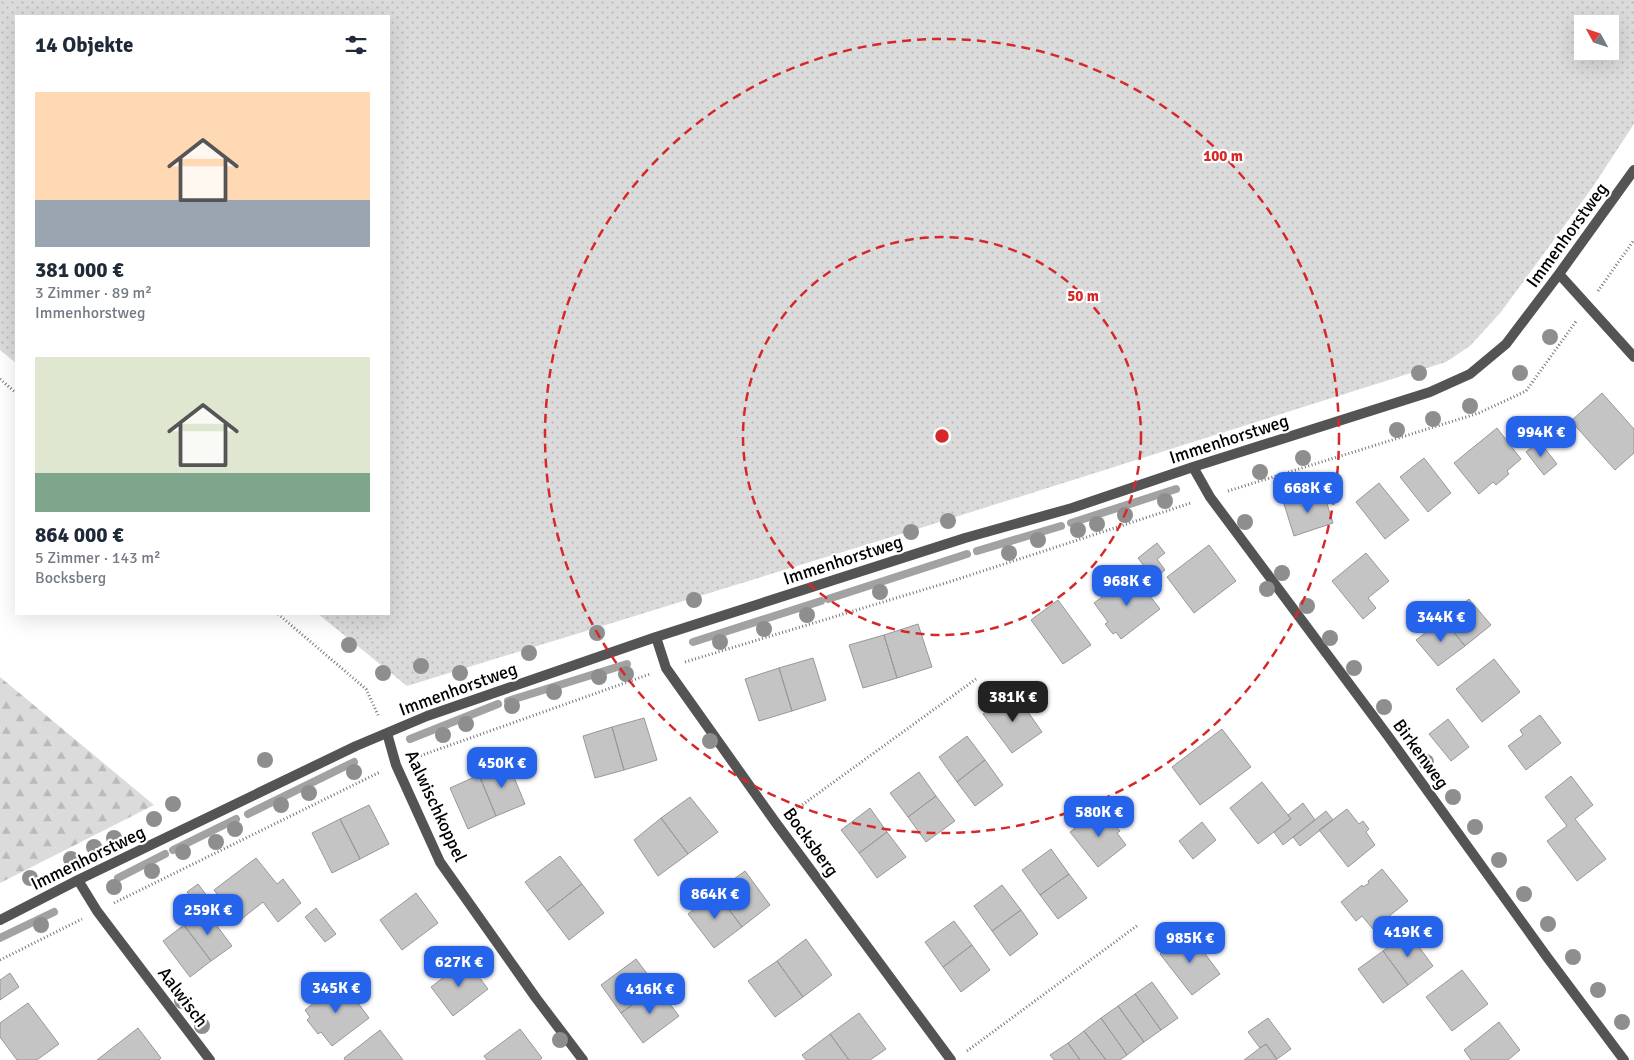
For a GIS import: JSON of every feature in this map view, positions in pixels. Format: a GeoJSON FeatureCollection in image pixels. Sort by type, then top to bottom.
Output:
{"type":"FeatureCollection","features":[{"type":"Feature","properties":{"kind":"street","name":"Immenhorstweg"},"geometry":{"type":"LineString","coordinates":[[0,920],[78,880],[356,746],[427,716],[656,637],[964,538],[1072,508],[1192,467],[1430,392],[1470,374],[1506,344],[1634,170]]}},
{"type":"Feature","properties":{"kind":"street"},"geometry":{"type":"LineString","coordinates":[[1559,274],[1634,357]]}},
{"type":"Feature","properties":{"kind":"street","name":"Birkenweg"},"geometry":{"type":"LineString","coordinates":[[1192,467],[1210,497],[1382,728],[1547,957],[1624,1060]]}},
{"type":"Feature","properties":{"kind":"street","name":"Bocksberg"},"geometry":{"type":"LineString","coordinates":[[656,637],[666,668],[776,823],[951,1060]]}},
{"type":"Feature","properties":{"kind":"street","name":"Aalwischkoppel"},"geometry":{"type":"LineString","coordinates":[[387,733],[396,765],[440,862],[536,998],[583,1060]]}},
{"type":"Feature","properties":{"kind":"street","name":"Aalwisch"},"geometry":{"type":"LineString","coordinates":[[78,880],[97,911],[210,1060]]}},
{"type":"Feature","properties":{"kind":"path"},"geometry":{"type":"LineString","coordinates":[[0,960],[396,765],[666,668],[949,582],[1210,497],[1479,413],[1526,391],[1634,240]]}},
{"type":"Feature","properties":{"kind":"path"},"geometry":{"type":"LineString","coordinates":[[0,379],[15,392]]}},
{"type":"Feature","properties":{"kind":"path"},"geometry":{"type":"LineString","coordinates":[[279,615],[366,689],[387,733]]}},
{"type":"Feature","properties":{"kind":"path"},"geometry":{"type":"LineString","coordinates":[[776,823],[976,680]]}},
{"type":"Feature","properties":{"kind":"path"},"geometry":{"type":"LineString","coordinates":[[963,1054],[1138,925]]}},
{"type":"Feature","properties":{"kind":"green space"},"geometry":{"type":"Polygon","coordinates":[[[0,0],[1634,0],[1634,124],[1592,188],[1501,312],[1470,346],[1446,362],[927,526],[407,686],[319,615],[390,615],[390,15],[15,15],[15,362],[0,350],[0,0]]]}},
{"type":"Feature","properties":{"kind":"green space"},"geometry":{"type":"Polygon","coordinates":[[[0,677],[154,805],[0,883],[0,677]]]}},
{"type":"Feature","properties":{"kind":"building"},"geometry":{"type":"Polygon","coordinates":[[[1602,393],[1634,429],[1634,453],[1615,470],[1571,421],[1602,393]]]}},
{"type":"Feature","properties":{"kind":"building"},"geometry":{"type":"Polygon","coordinates":[[[1497,428],[1521,459],[1507,471],[1509,474],[1496,485],[1493,482],[1479,494],[1454,463],[1497,428]]]}},
{"type":"Feature","properties":{"kind":"building"},"geometry":{"type":"Polygon","coordinates":[[[1539,441],[1557,464],[1544,475],[1526,452],[1539,441]]]}},
{"type":"Feature","properties":{"kind":"building"},"geometry":{"type":"Polygon","coordinates":[[[1424,458],[1451,493],[1428,512],[1400,477],[1424,458]]]}},
{"type":"Feature","properties":{"kind":"building"},"geometry":{"type":"Polygon","coordinates":[[[1379,483],[1409,520],[1385,539],[1356,502],[1379,483]]]}},
{"type":"Feature","properties":{"kind":"building"},"geometry":{"type":"Polygon","coordinates":[[[1323,491],[1333,523],[1294,536],[1284,504],[1323,491]]]}},
{"type":"Feature","properties":{"kind":"building"},"geometry":{"type":"Polygon","coordinates":[[[1157,543],[1165,553],[1157,559],[1165,570],[1154,579],[1138,558],[1157,543]]]}},
{"type":"Feature","properties":{"kind":"building"},"geometry":{"type":"Polygon","coordinates":[[[1209,545],[1236,581],[1194,613],[1167,577],[1209,545]]]}},
{"type":"Feature","properties":{"kind":"building"},"geometry":{"type":"Polygon","coordinates":[[[1366,553],[1389,581],[1368,598],[1376,608],[1363,619],[1332,581],[1366,553]]]}},
{"type":"Feature","properties":{"kind":"building"},"geometry":{"type":"Polygon","coordinates":[[[1133,574],[1160,609],[1121,639],[1116,632],[1113,634],[1105,624],[1108,622],[1094,603],[1133,574]]]}},
{"type":"Feature","properties":{"kind":"building"},"geometry":{"type":"Polygon","coordinates":[[[1469,599],[1491,625],[1465,646],[1443,619],[1469,599]]]}},
{"type":"Feature","properties":{"kind":"building"},"geometry":{"type":"Polygon","coordinates":[[[1058,600],[1091,645],[1063,664],[1031,620],[1058,600]]]}},
{"type":"Feature","properties":{"kind":"building"},"geometry":{"type":"Polygon","coordinates":[[[1443,619],[1465,646],[1438,666],[1416,640],[1443,619]]]}},
{"type":"Feature","properties":{"kind":"building"},"geometry":{"type":"Polygon","coordinates":[[[918,624],[932,667],[897,678],[884,635],[918,624]]]}},
{"type":"Feature","properties":{"kind":"building"},"geometry":{"type":"Polygon","coordinates":[[[884,635],[897,678],[863,688],[849,645],[884,635]]]}},
{"type":"Feature","properties":{"kind":"building"},"geometry":{"type":"Polygon","coordinates":[[[813,658],[826,700],[792,711],[779,668],[813,658]]]}},
{"type":"Feature","properties":{"kind":"building"},"geometry":{"type":"Polygon","coordinates":[[[1494,659],[1520,692],[1482,722],[1456,689],[1494,659]]]}},
{"type":"Feature","properties":{"kind":"building"},"geometry":{"type":"Polygon","coordinates":[[[779,668],[792,711],[759,721],[745,679],[779,668]]]}},
{"type":"Feature","properties":{"kind":"building"},"geometry":{"type":"Polygon","coordinates":[[[1014,692],[1042,732],[1012,753],[983,714],[1014,692]]]}},
{"type":"Feature","properties":{"kind":"building"},"geometry":{"type":"Polygon","coordinates":[[[1540,715],[1561,743],[1526,770],[1508,746],[1523,735],[1520,730],[1540,715]]]}},
{"type":"Feature","properties":{"kind":"building"},"geometry":{"type":"Polygon","coordinates":[[[644,718],[657,760],[624,770],[612,727],[644,718]]]}},
{"type":"Feature","properties":{"kind":"building"},"geometry":{"type":"Polygon","coordinates":[[[1448,719],[1469,747],[1451,761],[1429,734],[1448,719]]]}},
{"type":"Feature","properties":{"kind":"building"},"geometry":{"type":"Polygon","coordinates":[[[612,727],[624,770],[595,778],[583,736],[612,727]]]}},
{"type":"Feature","properties":{"kind":"building"},"geometry":{"type":"Polygon","coordinates":[[[1222,729],[1251,767],[1200,805],[1172,767],[1222,729]]]}},
{"type":"Feature","properties":{"kind":"building"},"geometry":{"type":"Polygon","coordinates":[[[967,736],[985,760],[957,782],[939,757],[967,736]]]}},
{"type":"Feature","properties":{"kind":"building"},"geometry":{"type":"Polygon","coordinates":[[[985,760],[1003,785],[975,806],[957,782],[985,760]]]}},
{"type":"Feature","properties":{"kind":"building"},"geometry":{"type":"Polygon","coordinates":[[[508,763],[525,804],[496,816],[479,775],[508,763]]]}},
{"type":"Feature","properties":{"kind":"building"},"geometry":{"type":"Polygon","coordinates":[[[919,772],[936,796],[908,817],[890,793],[919,772]]]}},
{"type":"Feature","properties":{"kind":"building"},"geometry":{"type":"Polygon","coordinates":[[[479,775],[496,816],[468,829],[450,788],[479,775]]]}},
{"type":"Feature","properties":{"kind":"building"},"geometry":{"type":"Polygon","coordinates":[[[1571,776],[1593,805],[1575,819],[1606,859],[1577,881],[1547,841],[1567,826],[1545,797],[1571,776]]]}},
{"type":"Feature","properties":{"kind":"building"},"geometry":{"type":"Polygon","coordinates":[[[1262,782],[1291,819],[1258,844],[1230,808],[1262,782]]]}},
{"type":"Feature","properties":{"kind":"building"},"geometry":{"type":"Polygon","coordinates":[[[936,796],[955,821],[926,842],[908,817],[936,796]]]}},
{"type":"Feature","properties":{"kind":"building"},"geometry":{"type":"Polygon","coordinates":[[[690,797],[718,832],[688,854],[661,818],[690,797]]]}},
{"type":"Feature","properties":{"kind":"building"},"geometry":{"type":"Polygon","coordinates":[[[1303,803],[1315,820],[1283,845],[1274,832],[1291,819],[1288,815],[1303,803]]]}},
{"type":"Feature","properties":{"kind":"building"},"geometry":{"type":"Polygon","coordinates":[[[369,805],[389,844],[360,859],[340,819],[369,805]]]}},
{"type":"Feature","properties":{"kind":"building"},"geometry":{"type":"Polygon","coordinates":[[[870,808],[887,832],[859,853],[841,830],[870,808]]]}},
{"type":"Feature","properties":{"kind":"building"},"geometry":{"type":"Polygon","coordinates":[[[1347,809],[1359,824],[1363,821],[1369,829],[1366,832],[1375,845],[1348,867],[1319,830],[1347,809]]]}},
{"type":"Feature","properties":{"kind":"building"},"geometry":{"type":"Polygon","coordinates":[[[1099,810],[1120,831],[1117,833],[1126,845],[1098,867],[1070,832],[1099,810]]]}},
{"type":"Feature","properties":{"kind":"building"},"geometry":{"type":"Polygon","coordinates":[[[1326,811],[1333,820],[1300,846],[1293,837],[1326,811]]]}},
{"type":"Feature","properties":{"kind":"building"},"geometry":{"type":"Polygon","coordinates":[[[661,818],[688,854],[658,876],[634,840],[661,818]]]}},
{"type":"Feature","properties":{"kind":"building"},"geometry":{"type":"Polygon","coordinates":[[[340,819],[360,859],[332,873],[312,833],[340,819]]]}},
{"type":"Feature","properties":{"kind":"building"},"geometry":{"type":"Polygon","coordinates":[[[1202,822],[1216,840],[1193,859],[1179,841],[1202,822]]]}},
{"type":"Feature","properties":{"kind":"building"},"geometry":{"type":"Polygon","coordinates":[[[887,832],[906,857],[877,878],[859,853],[887,832]]]}},
{"type":"Feature","properties":{"kind":"building"},"geometry":{"type":"Polygon","coordinates":[[[1051,849],[1069,874],[1040,895],[1022,870],[1051,849]]]}},
{"type":"Feature","properties":{"kind":"building"},"geometry":{"type":"Polygon","coordinates":[[[560,856],[582,884],[547,911],[525,882],[560,856]]]}},
{"type":"Feature","properties":{"kind":"building"},"geometry":{"type":"Polygon","coordinates":[[[256,858],[277,884],[283,879],[301,903],[278,922],[263,902],[239,921],[214,890],[256,858]]]}},
{"type":"Feature","properties":{"kind":"building"},"geometry":{"type":"Polygon","coordinates":[[[1382,869],[1408,901],[1373,929],[1362,916],[1356,921],[1341,902],[1362,885],[1363,887],[1369,883],[1368,881],[1382,869]]]}},
{"type":"Feature","properties":{"kind":"building"},"geometry":{"type":"Polygon","coordinates":[[[745,871],[770,905],[742,927],[716,892],[745,871]]]}},
{"type":"Feature","properties":{"kind":"building"},"geometry":{"type":"Polygon","coordinates":[[[1069,874],[1087,898],[1058,919],[1040,895],[1069,874]]]}},
{"type":"Feature","properties":{"kind":"building"},"geometry":{"type":"Polygon","coordinates":[[[198,884],[213,904],[202,912],[187,892],[198,884]]]}},
{"type":"Feature","properties":{"kind":"building"},"geometry":{"type":"Polygon","coordinates":[[[582,884],[604,913],[569,940],[547,911],[582,884]]]}},
{"type":"Feature","properties":{"kind":"building"},"geometry":{"type":"Polygon","coordinates":[[[1002,885],[1021,910],[992,931],[974,906],[1002,885]]]}},
{"type":"Feature","properties":{"kind":"building"},"geometry":{"type":"Polygon","coordinates":[[[716,892],[742,927],[714,948],[688,914],[716,892]]]}},
{"type":"Feature","properties":{"kind":"building"},"geometry":{"type":"Polygon","coordinates":[[[416,893],[438,923],[402,950],[380,920],[416,893]]]}},
{"type":"Feature","properties":{"kind":"building"},"geometry":{"type":"Polygon","coordinates":[[[316,908],[336,934],[325,942],[305,917],[316,908]]]}},
{"type":"Feature","properties":{"kind":"building"},"geometry":{"type":"Polygon","coordinates":[[[205,910],[232,946],[211,961],[184,925],[205,910]]]}},
{"type":"Feature","properties":{"kind":"building"},"geometry":{"type":"Polygon","coordinates":[[[1021,910],[1038,934],[1010,956],[992,931],[1021,910]]]}},
{"type":"Feature","properties":{"kind":"building"},"geometry":{"type":"Polygon","coordinates":[[[954,921],[972,945],[943,967],[925,942],[954,921]]]}},
{"type":"Feature","properties":{"kind":"building"},"geometry":{"type":"Polygon","coordinates":[[[184,925],[211,961],[190,977],[163,941],[184,925]]]}},
{"type":"Feature","properties":{"kind":"building"},"geometry":{"type":"Polygon","coordinates":[[[1189,932],[1220,974],[1192,995],[1160,954],[1189,932]]]}},
{"type":"Feature","properties":{"kind":"building"},"geometry":{"type":"Polygon","coordinates":[[[1408,932],[1433,966],[1408,985],[1383,951],[1408,932]]]}},
{"type":"Feature","properties":{"kind":"building"},"geometry":{"type":"Polygon","coordinates":[[[806,939],[832,975],[803,997],[777,961],[806,939]]]}},
{"type":"Feature","properties":{"kind":"building"},"geometry":{"type":"Polygon","coordinates":[[[972,945],[990,970],[961,992],[943,967],[972,945]]]}},
{"type":"Feature","properties":{"kind":"building"},"geometry":{"type":"Polygon","coordinates":[[[1383,951],[1408,985],[1383,1003],[1358,969],[1383,951]]]}},
{"type":"Feature","properties":{"kind":"building"},"geometry":{"type":"Polygon","coordinates":[[[636,959],[657,987],[621,1013],[601,985],[636,959]]]}},
{"type":"Feature","properties":{"kind":"building"},"geometry":{"type":"Polygon","coordinates":[[[466,960],[488,989],[453,1016],[431,987],[466,960]]]}},
{"type":"Feature","properties":{"kind":"building"},"geometry":{"type":"Polygon","coordinates":[[[777,961],[803,997],[775,1017],[748,981],[777,961]]]}},
{"type":"Feature","properties":{"kind":"building"},"geometry":{"type":"Polygon","coordinates":[[[1462,970],[1488,1004],[1452,1031],[1426,997],[1462,970]]]}},
{"type":"Feature","properties":{"kind":"building"},"geometry":{"type":"Polygon","coordinates":[[[10,973],[19,987],[0,1000],[0,980],[10,973]]]}},
{"type":"Feature","properties":{"kind":"building"},"geometry":{"type":"Polygon","coordinates":[[[342,981],[369,1018],[332,1046],[321,1032],[318,1034],[307,1020],[310,1017],[305,1010],[342,981]]]}},
{"type":"Feature","properties":{"kind":"building"},"geometry":{"type":"Polygon","coordinates":[[[1152,982],[1178,1018],[1161,1030],[1135,994],[1152,982]]]}},
{"type":"Feature","properties":{"kind":"building"},"geometry":{"type":"Polygon","coordinates":[[[657,987],[679,1016],[643,1043],[621,1013],[657,987]]]}},
{"type":"Feature","properties":{"kind":"building"},"geometry":{"type":"Polygon","coordinates":[[[1135,994],[1161,1030],[1144,1042],[1118,1006],[1135,994]]]}},
{"type":"Feature","properties":{"kind":"building"},"geometry":{"type":"Polygon","coordinates":[[[28,1003],[59,1044],[37,1060],[17,1060],[0,1037],[0,1023],[28,1003]]]}},
{"type":"Feature","properties":{"kind":"building"},"geometry":{"type":"Polygon","coordinates":[[[1118,1006],[1144,1042],[1127,1055],[1101,1018],[1118,1006]]]}},
{"type":"Feature","properties":{"kind":"building"},"geometry":{"type":"Polygon","coordinates":[[[859,1013],[886,1049],[870,1060],[849,1060],[830,1034],[859,1013]]]}},
{"type":"Feature","properties":{"kind":"building"},"geometry":{"type":"Polygon","coordinates":[[[1101,1018],[1127,1055],[1120,1060],[1106,1060],[1084,1031],[1101,1018]]]}},
{"type":"Feature","properties":{"kind":"building"},"geometry":{"type":"Polygon","coordinates":[[[1268,1018],[1291,1049],[1277,1059],[1266,1044],[1260,1048],[1248,1032],[1268,1018]]]}},
{"type":"Feature","properties":{"kind":"building"},"geometry":{"type":"Polygon","coordinates":[[[1499,1022],[1520,1050],[1508,1060],[1471,1060],[1464,1050],[1499,1022]]]}},
{"type":"Feature","properties":{"kind":"building"},"geometry":{"type":"Polygon","coordinates":[[[138,1028],[161,1058],[159,1060],[97,1060],[138,1028]]]}},
{"type":"Feature","properties":{"kind":"building"},"geometry":{"type":"Polygon","coordinates":[[[520,1029],[542,1058],[540,1060],[487,1060],[484,1056],[520,1029]]]}},
{"type":"Feature","properties":{"kind":"building"},"geometry":{"type":"Polygon","coordinates":[[[380,1030],[403,1060],[345,1060],[344,1058],[380,1030]]]}},
{"type":"Feature","properties":{"kind":"building"},"geometry":{"type":"Polygon","coordinates":[[[1084,1031],[1106,1060],[1080,1060],[1068,1043],[1084,1031]]]}},
{"type":"Feature","properties":{"kind":"building"},"geometry":{"type":"Polygon","coordinates":[[[830,1034],[849,1060],[806,1060],[802,1055],[830,1034]]]}},
{"type":"Feature","properties":{"kind":"building"},"geometry":{"type":"Polygon","coordinates":[[[1068,1043],[1080,1060],[1054,1060],[1050,1055],[1068,1043]]]}},
{"type":"Feature","properties":{"kind":"building"},"geometry":{"type":"Polygon","coordinates":[[[1266,1044],[1277,1060],[1244,1060],[1260,1048],[1266,1044]]]}},
{"type":"Feature","properties":{"kind":"waterway"},"geometry":{"type":"LineString","coordinates":[[1071,523],[1176,489]]}},
{"type":"Feature","properties":{"kind":"waterway"},"geometry":{"type":"LineString","coordinates":[[977,551],[1061,526]]}},
{"type":"Feature","properties":{"kind":"waterway"},"geometry":{"type":"LineString","coordinates":[[828,599],[967,554]]}},
{"type":"Feature","properties":{"kind":"waterway"},"geometry":{"type":"LineString","coordinates":[[693,642],[821,601]]}},
{"type":"Feature","properties":{"kind":"waterway"},"geometry":{"type":"LineString","coordinates":[[508,701],[627,664]]}},
{"type":"Feature","properties":{"kind":"waterway"},"geometry":{"type":"LineString","coordinates":[[410,739],[498,704]]}},
{"type":"Feature","properties":{"kind":"waterway"},"geometry":{"type":"LineString","coordinates":[[248,814],[354,762]]}},
{"type":"Feature","properties":{"kind":"waterway"},"geometry":{"type":"LineString","coordinates":[[173,850],[236,819]]}},
{"type":"Feature","properties":{"kind":"waterway"},"geometry":{"type":"LineString","coordinates":[[118,878],[165,854]]}},
{"type":"Feature","properties":{"kind":"waterway"},"geometry":{"type":"LineString","coordinates":[[0,938],[54,912]]}}]}
